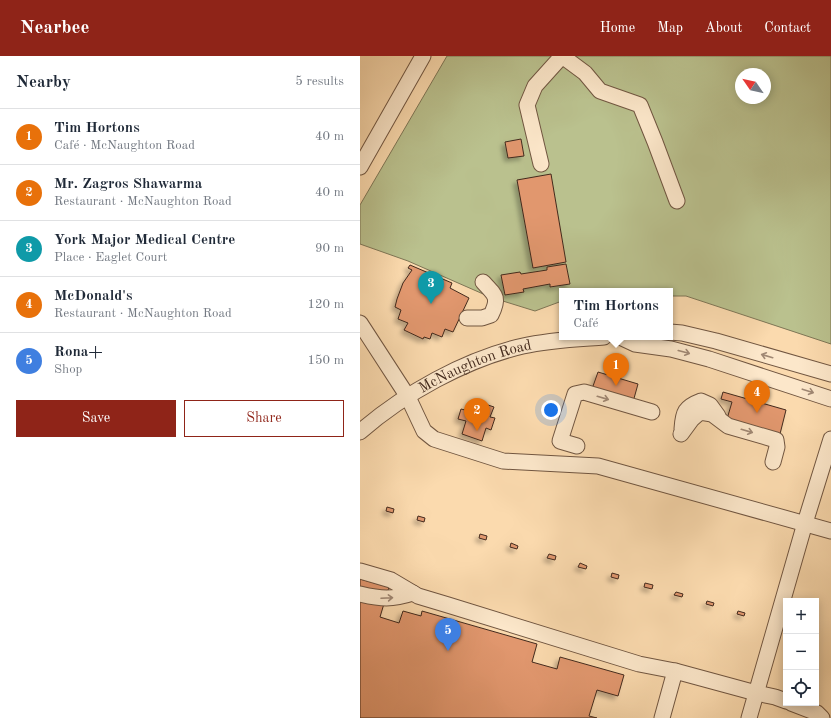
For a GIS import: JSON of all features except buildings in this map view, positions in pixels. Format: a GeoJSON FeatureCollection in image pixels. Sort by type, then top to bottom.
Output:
{"type":"FeatureCollection","features":[{"type":"Feature","properties":{"kind":"street"},"geometry":{"type":"LineString","coordinates":[[360,168],[423,56]]}},
{"type":"Feature","properties":{"kind":"street"},"geometry":{"type":"LineString","coordinates":[[541,164],[527,105],[535,86],[562,56],[585,73],[600,91],[640,105],[677,201]]}},
{"type":"Feature","properties":{"kind":"street"},"geometry":{"type":"LineString","coordinates":[[467,318],[482,318],[491,315],[496,305],[495,294],[483,282]]}},
{"type":"Feature","properties":{"kind":"street"},"geometry":{"type":"LineString","coordinates":[[360,323],[408,397],[424,432],[434,439],[503,461],[598,466],[831,531]]}},
{"type":"Feature","properties":{"kind":"street"},"geometry":{"type":"LineString","coordinates":[[673,332],[716,341],[831,374]]}},
{"type":"Feature","properties":{"kind":"street","name":"McNaughton Road"},"geometry":{"type":"LineString","coordinates":[[360,432],[378,417],[430,383],[488,356],[524,346],[577,340]]}},
{"type":"Feature","properties":{"kind":"street"},"geometry":{"type":"LineString","coordinates":[[626,340],[635,344],[671,349],[709,359],[831,398]]}},
{"type":"Feature","properties":{"kind":"street"},"geometry":{"type":"LineString","coordinates":[[577,446],[560,440],[575,394],[584,392],[652,412]]}},
{"type":"Feature","properties":{"kind":"street"},"geometry":{"type":"LineString","coordinates":[[681,434],[692,419],[700,412],[712,414],[728,426],[776,440],[777,447],[773,462]]}},
{"type":"Feature","properties":{"kind":"street"},"geometry":{"type":"LineString","coordinates":[[749,718],[805,523],[831,439]]}},
{"type":"Feature","properties":{"kind":"street"},"geometry":{"type":"LineString","coordinates":[[360,571],[391,580],[425,598],[639,664],[676,671],[783,700]]}},
{"type":"Feature","properties":{"kind":"street"},"geometry":{"type":"LineString","coordinates":[[360,594],[379,599],[398,598],[413,593]]}},
{"type":"Feature","properties":{"kind":"street"},"geometry":{"type":"LineString","coordinates":[[662,718],[676,671]]}},
{"type":"Feature","properties":{"kind":"street"},"geometry":{"type":"LineString","coordinates":[[799,706],[817,713],[822,718]]}},
{"type":"Feature","properties":{"kind":"green space"},"geometry":{"type":"Polygon","coordinates":[[[447,56],[831,56],[831,344],[686,296],[673,296],[673,288],[559,288],[559,302],[535,311],[490,297],[408,261],[360,244],[360,205],[447,56]]]}},
{"type":"Feature","properties":{"kind":"place","name":"York Major Medical Centre"},"geometry":{"type":"Point","coordinates":[431,304]}},
{"type":"Feature","properties":{"kind":"place","name":"Tim Hortons"},"geometry":{"type":"Point","coordinates":[616,386]}},
{"type":"Feature","properties":{"kind":"place","name":"McDonald's"},"geometry":{"type":"Point","coordinates":[757,413]}},
{"type":"Feature","properties":{"kind":"place","name":"Mr. Zagros Shawarma"},"geometry":{"type":"Point","coordinates":[477,431]}},
{"type":"Feature","properties":{"kind":"place","name":"Rona+"},"geometry":{"type":"Point","coordinates":[448,651]}}]}
